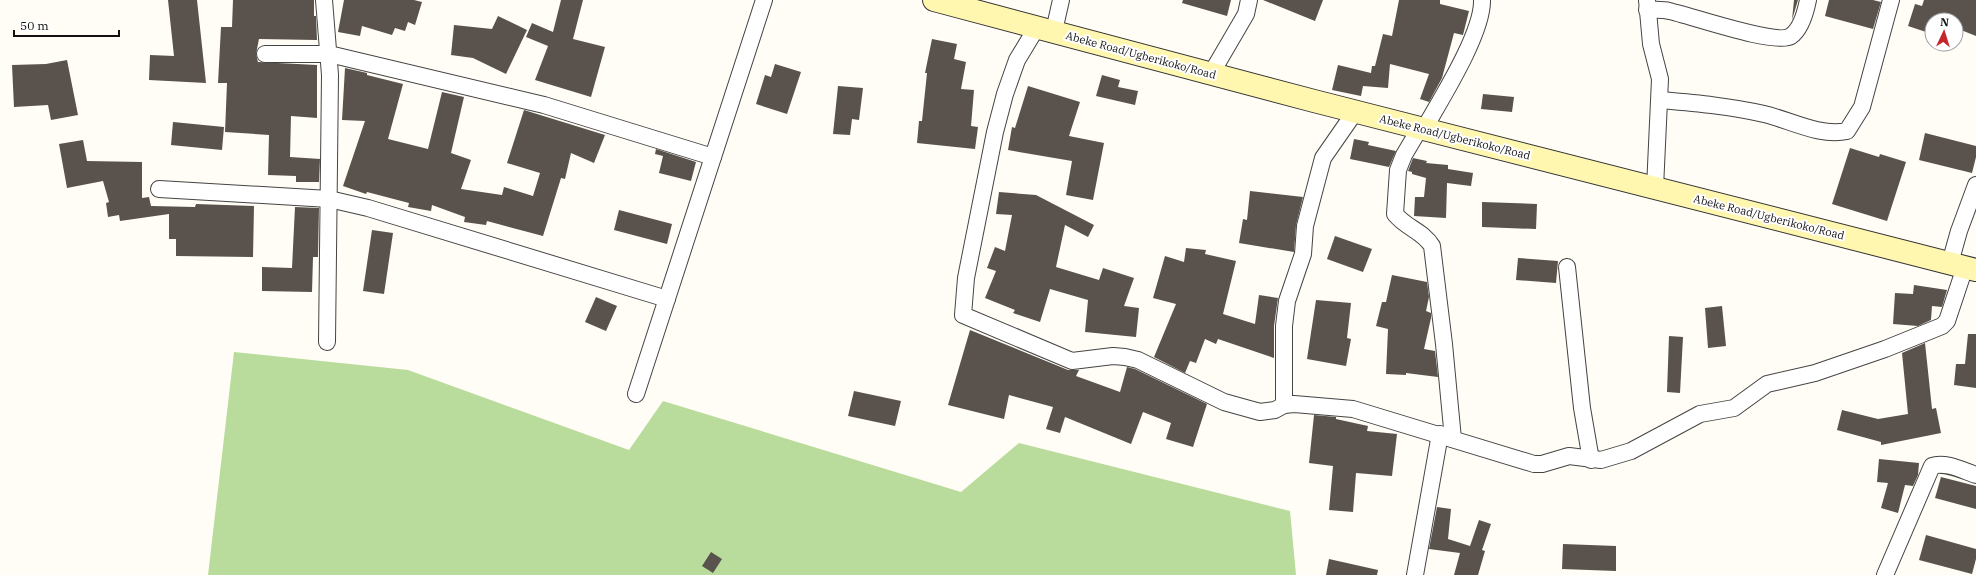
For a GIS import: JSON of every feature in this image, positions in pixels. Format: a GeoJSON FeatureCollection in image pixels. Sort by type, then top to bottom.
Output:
{"type":"FeatureCollection","features":[{"type":"Feature","properties":{"kind":"street"},"geometry":{"type":"LineString","coordinates":[[324,0],[330,75],[327,342]]}},
{"type":"Feature","properties":{"kind":"street"},"geometry":{"type":"LineString","coordinates":[[636,394],[764,0]]}},
{"type":"Feature","properties":{"kind":"street","name":"Abeke Road/Ugberikoko/Road"},"geometry":{"type":"LineString","coordinates":[[934,0],[1355,112],[1964,267]]}},
{"type":"Feature","properties":{"kind":"street"},"geometry":{"type":"LineString","coordinates":[[1061,0],[1046,29],[1016,60],[1005,94],[995,132],[966,278],[963,315],[1069,360],[1125,357],[1138,360],[1224,402],[1260,412],[1274,410],[1284,405],[1294,404],[1353,409],[1534,464],[1542,464],[1569,456],[1591,460],[1601,460],[1631,451],[1700,414],[1734,408],[1767,384],[1815,373],[1934,331],[1942,326],[1947,321],[1964,267],[1959,231],[1976,185]]}},
{"type":"Feature","properties":{"kind":"street"},"geometry":{"type":"LineString","coordinates":[[1211,74],[1246,14],[1249,0]]}},
{"type":"Feature","properties":{"kind":"street"},"geometry":{"type":"LineString","coordinates":[[1415,575],[1446,437],[1444,344],[1432,246],[1427,238],[1402,223],[1395,214],[1398,170],[1404,155],[1422,129],[1461,63],[1478,24],[1482,0]]}},
{"type":"Feature","properties":{"kind":"street"},"geometry":{"type":"LineString","coordinates":[[1655,188],[1660,79],[1651,44],[1647,5],[1726,28],[1781,38],[1791,36],[1798,27],[1806,10],[1808,0]]}},
{"type":"Feature","properties":{"kind":"street"},"geometry":{"type":"LineString","coordinates":[[1660,100],[1763,114],[1822,131],[1837,133],[1847,131],[1862,107],[1891,0]]}},
{"type":"Feature","properties":{"kind":"street"},"geometry":{"type":"LineString","coordinates":[[265,54],[329,54],[544,105],[713,157]]}},
{"type":"Feature","properties":{"kind":"street"},"geometry":{"type":"LineString","coordinates":[[1284,405],[1284,326],[1287,301],[1302,254],[1305,226],[1323,158],[1355,112]]}},
{"type":"Feature","properties":{"kind":"street"},"geometry":{"type":"LineString","coordinates":[[159,189],[329,199],[368,208],[667,299]]}},
{"type":"Feature","properties":{"kind":"street"},"geometry":{"type":"LineString","coordinates":[[1567,267],[1582,408],[1591,460]]}},
{"type":"Feature","properties":{"kind":"street"},"geometry":{"type":"LineString","coordinates":[[1885,575],[1932,466],[1938,464],[1976,475]]}},
{"type":"Feature","properties":{"kind":"green space"},"geometry":{"type":"Polygon","coordinates":[[[234,352],[408,370],[629,450],[663,401],[961,492],[1019,443],[1290,511],[1296,575],[208,575],[234,352]]]}},
{"type":"Feature","properties":{"kind":"building"},"geometry":{"type":"Polygon","coordinates":[[[168,0],[197,0],[206,83],[149,80],[150,55],[174,56],[168,0]]]}},
{"type":"Feature","properties":{"kind":"building"},"geometry":{"type":"Polygon","coordinates":[[[233,0],[314,0],[317,40],[259,39],[256,54],[258,62],[317,65],[317,118],[291,116],[290,157],[320,159],[319,182],[296,182],[296,176],[268,175],[269,135],[225,132],[227,83],[218,83],[221,27],[232,27],[233,0]]]}},
{"type":"Feature","properties":{"kind":"building"},"geometry":{"type":"Polygon","coordinates":[[[344,0],[414,0],[422,2],[415,25],[408,22],[405,31],[395,28],[392,35],[362,26],[360,36],[338,32],[344,0]]]}},
{"type":"Feature","properties":{"kind":"building"},"geometry":{"type":"Polygon","coordinates":[[[561,0],[583,0],[573,39],[605,47],[591,97],[535,80],[548,46],[526,37],[532,23],[553,32],[561,0]]]}},
{"type":"Feature","properties":{"kind":"building"},"geometry":{"type":"Polygon","coordinates":[[[1183,0],[1231,0],[1227,16],[1182,3],[1183,0]]]}},
{"type":"Feature","properties":{"kind":"building"},"geometry":{"type":"Polygon","coordinates":[[[1263,0],[1323,0],[1315,21],[1263,0]]]}},
{"type":"Feature","properties":{"kind":"building"},"geometry":{"type":"Polygon","coordinates":[[[1399,0],[1440,0],[1440,4],[1469,11],[1463,35],[1454,33],[1442,78],[1429,102],[1420,99],[1429,74],[1390,64],[1388,88],[1363,86],[1361,96],[1332,90],[1338,65],[1371,73],[1372,66],[1375,66],[1383,34],[1392,36],[1399,0]]]}},
{"type":"Feature","properties":{"kind":"building"},"geometry":{"type":"Polygon","coordinates":[[[1794,0],[1798,0],[1792,20],[1794,0]]]}},
{"type":"Feature","properties":{"kind":"building"},"geometry":{"type":"Polygon","coordinates":[[[1829,0],[1873,0],[1881,2],[1873,29],[1825,16],[1829,0]]]}},
{"type":"Feature","properties":{"kind":"building"},"geometry":{"type":"Polygon","coordinates":[[[1924,0],[1976,0],[1976,36],[1964,31],[1964,12],[1924,12],[1924,31],[1908,26],[1915,4],[1922,6],[1924,0]]]}},
{"type":"Feature","properties":{"kind":"building"},"geometry":{"type":"Polygon","coordinates":[[[498,16],[527,30],[506,74],[473,58],[451,55],[454,25],[492,29],[498,16]]]}},
{"type":"Feature","properties":{"kind":"building"},"geometry":{"type":"Polygon","coordinates":[[[932,39],[957,44],[954,59],[966,62],[961,89],[974,90],[971,126],[978,127],[975,149],[917,143],[919,121],[922,121],[927,73],[925,73],[932,39]]]}},
{"type":"Feature","properties":{"kind":"building"},"geometry":{"type":"Polygon","coordinates":[[[67,60],[78,115],[51,120],[48,105],[14,107],[12,65],[46,64],[67,60]]]}},
{"type":"Feature","properties":{"kind":"building"},"geometry":{"type":"Polygon","coordinates":[[[775,64],[801,72],[787,114],[756,104],[765,75],[771,77],[775,64]]]}},
{"type":"Feature","properties":{"kind":"building"},"geometry":{"type":"Polygon","coordinates":[[[345,68],[403,84],[388,139],[428,149],[442,92],[464,97],[451,153],[471,160],[461,189],[502,195],[504,187],[533,196],[540,173],[507,163],[524,110],[605,135],[594,163],[571,153],[565,179],[561,178],[543,236],[487,221],[486,225],[464,222],[465,217],[432,205],[431,211],[408,207],[409,203],[367,192],[366,194],[343,186],[365,121],[342,120],[345,68]]]}},
{"type":"Feature","properties":{"kind":"building"},"geometry":{"type":"Polygon","coordinates":[[[1102,75],[1120,80],[1118,87],[1138,91],[1135,105],[1096,96],[1102,75]]]}},
{"type":"Feature","properties":{"kind":"building"},"geometry":{"type":"Polygon","coordinates":[[[838,86],[863,88],[859,120],[852,119],[850,135],[833,134],[838,86]]]}},
{"type":"Feature","properties":{"kind":"building"},"geometry":{"type":"Polygon","coordinates":[[[1028,86],[1080,102],[1069,136],[1104,143],[1093,200],[1066,195],[1072,161],[1008,150],[1012,127],[1015,128],[1028,86]]]}},
{"type":"Feature","properties":{"kind":"building"},"geometry":{"type":"Polygon","coordinates":[[[1483,94],[1514,97],[1512,112],[1481,109],[1483,94]]]}},
{"type":"Feature","properties":{"kind":"building"},"geometry":{"type":"Polygon","coordinates":[[[173,122],[224,127],[222,150],[171,145],[173,122]]]}},
{"type":"Feature","properties":{"kind":"building"},"geometry":{"type":"Polygon","coordinates":[[[1925,133],[1976,146],[1976,157],[1972,173],[1919,160],[1925,133]]]}},
{"type":"Feature","properties":{"kind":"building"},"geometry":{"type":"Polygon","coordinates":[[[1354,139],[1369,142],[1368,145],[1396,151],[1389,167],[1350,159],[1354,139]]]}},
{"type":"Feature","properties":{"kind":"building"},"geometry":{"type":"Polygon","coordinates":[[[83,140],[87,161],[142,162],[142,198],[149,197],[151,206],[195,207],[196,204],[254,206],[253,257],[176,256],[176,239],[169,239],[169,214],[120,221],[119,215],[108,217],[106,203],[109,202],[103,181],[67,188],[59,144],[83,140]]]}},
{"type":"Feature","properties":{"kind":"building"},"geometry":{"type":"Polygon","coordinates":[[[1850,148],[1879,157],[1880,154],[1906,162],[1887,221],[1832,204],[1850,148]]]}},
{"type":"Feature","properties":{"kind":"building"},"geometry":{"type":"Polygon","coordinates":[[[656,149],[696,162],[691,181],[659,173],[663,156],[655,154],[656,149]]]}},
{"type":"Feature","properties":{"kind":"building"},"geometry":{"type":"Polygon","coordinates":[[[1413,158],[1427,161],[1426,163],[1448,165],[1448,169],[1473,173],[1471,186],[1447,183],[1446,218],[1414,216],[1415,197],[1424,197],[1426,178],[1412,174],[1412,172],[1408,171],[1413,158]]]}},
{"type":"Feature","properties":{"kind":"building"},"geometry":{"type":"Polygon","coordinates":[[[1250,191],[1303,197],[1296,225],[1294,252],[1239,243],[1243,219],[1247,220],[1250,191]]]}},
{"type":"Feature","properties":{"kind":"building"},"geometry":{"type":"Polygon","coordinates":[[[999,192],[1036,195],[1094,225],[1088,237],[1065,225],[1056,267],[1099,280],[1103,268],[1134,278],[1124,306],[1139,308],[1136,337],[1085,332],[1088,300],[1050,289],[1040,322],[1013,313],[1015,310],[985,298],[996,271],[987,268],[995,247],[1005,251],[1012,215],[996,214],[999,192]]]}},
{"type":"Feature","properties":{"kind":"building"},"geometry":{"type":"Polygon","coordinates":[[[1482,202],[1537,204],[1536,229],[1482,227],[1482,202]]]}},
{"type":"Feature","properties":{"kind":"building"},"geometry":{"type":"Polygon","coordinates":[[[295,207],[319,208],[318,257],[313,257],[312,292],[262,291],[262,267],[292,268],[295,207]]]}},
{"type":"Feature","properties":{"kind":"building"},"geometry":{"type":"Polygon","coordinates":[[[619,210],[672,224],[667,244],[614,230],[619,210]]]}},
{"type":"Feature","properties":{"kind":"building"},"geometry":{"type":"Polygon","coordinates":[[[372,230],[393,233],[384,294],[363,291],[372,230]]]}},
{"type":"Feature","properties":{"kind":"building"},"geometry":{"type":"Polygon","coordinates":[[[1335,236],[1372,249],[1363,272],[1327,259],[1335,236]]]}},
{"type":"Feature","properties":{"kind":"building"},"geometry":{"type":"Polygon","coordinates":[[[1186,248],[1206,250],[1205,254],[1236,261],[1223,314],[1255,324],[1259,295],[1278,298],[1274,326],[1274,358],[1218,339],[1216,344],[1205,339],[1196,363],[1190,361],[1185,373],[1154,357],[1176,304],[1153,298],[1165,256],[1184,262],[1186,248]]]}},
{"type":"Feature","properties":{"kind":"building"},"geometry":{"type":"Polygon","coordinates":[[[1518,258],[1558,261],[1556,283],[1516,280],[1518,258]]]}},
{"type":"Feature","properties":{"kind":"building"},"geometry":{"type":"Polygon","coordinates":[[[1392,275],[1427,282],[1429,297],[1426,311],[1431,313],[1431,318],[1424,349],[1435,351],[1438,377],[1406,373],[1406,375],[1386,374],[1388,329],[1376,326],[1382,302],[1386,302],[1392,275]]]}},
{"type":"Feature","properties":{"kind":"building"},"geometry":{"type":"Polygon","coordinates":[[[1914,285],[1947,290],[1942,307],[1932,306],[1931,320],[1918,326],[1893,324],[1895,293],[1913,294],[1914,285]]]}},
{"type":"Feature","properties":{"kind":"building"},"geometry":{"type":"Polygon","coordinates":[[[596,297],[617,306],[606,331],[585,322],[596,297]]]}},
{"type":"Feature","properties":{"kind":"building"},"geometry":{"type":"Polygon","coordinates":[[[1316,300],[1351,303],[1347,338],[1351,339],[1346,366],[1307,359],[1316,300]]]}},
{"type":"Feature","properties":{"kind":"building"},"geometry":{"type":"Polygon","coordinates":[[[1722,306],[1726,346],[1708,348],[1705,308],[1722,306]]]}},
{"type":"Feature","properties":{"kind":"building"},"geometry":{"type":"Polygon","coordinates":[[[970,330],[1068,370],[1079,370],[1076,376],[1120,392],[1127,367],[1135,369],[1207,404],[1193,447],[1166,439],[1171,423],[1143,412],[1131,444],[1065,417],[1060,433],[1046,429],[1053,407],[1009,395],[1004,419],[948,405],[970,330]]]}},
{"type":"Feature","properties":{"kind":"building"},"geometry":{"type":"Polygon","coordinates":[[[1968,334],[1976,334],[1976,388],[1954,385],[1956,364],[1965,364],[1968,334]]]}},
{"type":"Feature","properties":{"kind":"building"},"geometry":{"type":"Polygon","coordinates":[[[1669,336],[1683,337],[1680,393],[1667,392],[1669,336]]]}},
{"type":"Feature","properties":{"kind":"building"},"geometry":{"type":"Polygon","coordinates":[[[1925,343],[1932,409],[1936,408],[1941,433],[1881,445],[1881,442],[1837,430],[1842,410],[1878,419],[1908,414],[1902,353],[1925,343]]]}},
{"type":"Feature","properties":{"kind":"building"},"geometry":{"type":"Polygon","coordinates":[[[854,391],[901,401],[895,426],[848,416],[854,391]]]}},
{"type":"Feature","properties":{"kind":"building"},"geometry":{"type":"Polygon","coordinates":[[[1314,415],[1336,417],[1336,419],[1368,426],[1367,431],[1397,434],[1392,476],[1356,473],[1353,512],[1329,510],[1333,466],[1309,463],[1314,415]]]}},
{"type":"Feature","properties":{"kind":"building"},"geometry":{"type":"Polygon","coordinates":[[[1879,459],[1919,463],[1918,475],[1913,486],[1905,485],[1898,513],[1881,508],[1888,483],[1877,482],[1879,459]]]}},
{"type":"Feature","properties":{"kind":"building"},"geometry":{"type":"Polygon","coordinates":[[[1941,477],[1976,486],[1976,509],[1935,498],[1941,477]]]}},
{"type":"Feature","properties":{"kind":"building"},"geometry":{"type":"Polygon","coordinates":[[[1437,507],[1451,509],[1448,539],[1470,546],[1479,520],[1491,524],[1482,550],[1485,551],[1478,575],[1454,575],[1460,553],[1429,549],[1437,507]]]}},
{"type":"Feature","properties":{"kind":"building"},"geometry":{"type":"Polygon","coordinates":[[[1926,535],[1976,549],[1976,559],[1972,574],[1919,560],[1926,535]]]}},
{"type":"Feature","properties":{"kind":"building"},"geometry":{"type":"Polygon","coordinates":[[[1563,544],[1616,546],[1616,571],[1562,569],[1563,544]]]}},
{"type":"Feature","properties":{"kind":"building"},"geometry":{"type":"Polygon","coordinates":[[[711,552],[722,559],[713,573],[702,566],[711,552]]]}},
{"type":"Feature","properties":{"kind":"building"},"geometry":{"type":"Polygon","coordinates":[[[1329,559],[1378,570],[1377,575],[1326,575],[1329,559]]]}}]}
